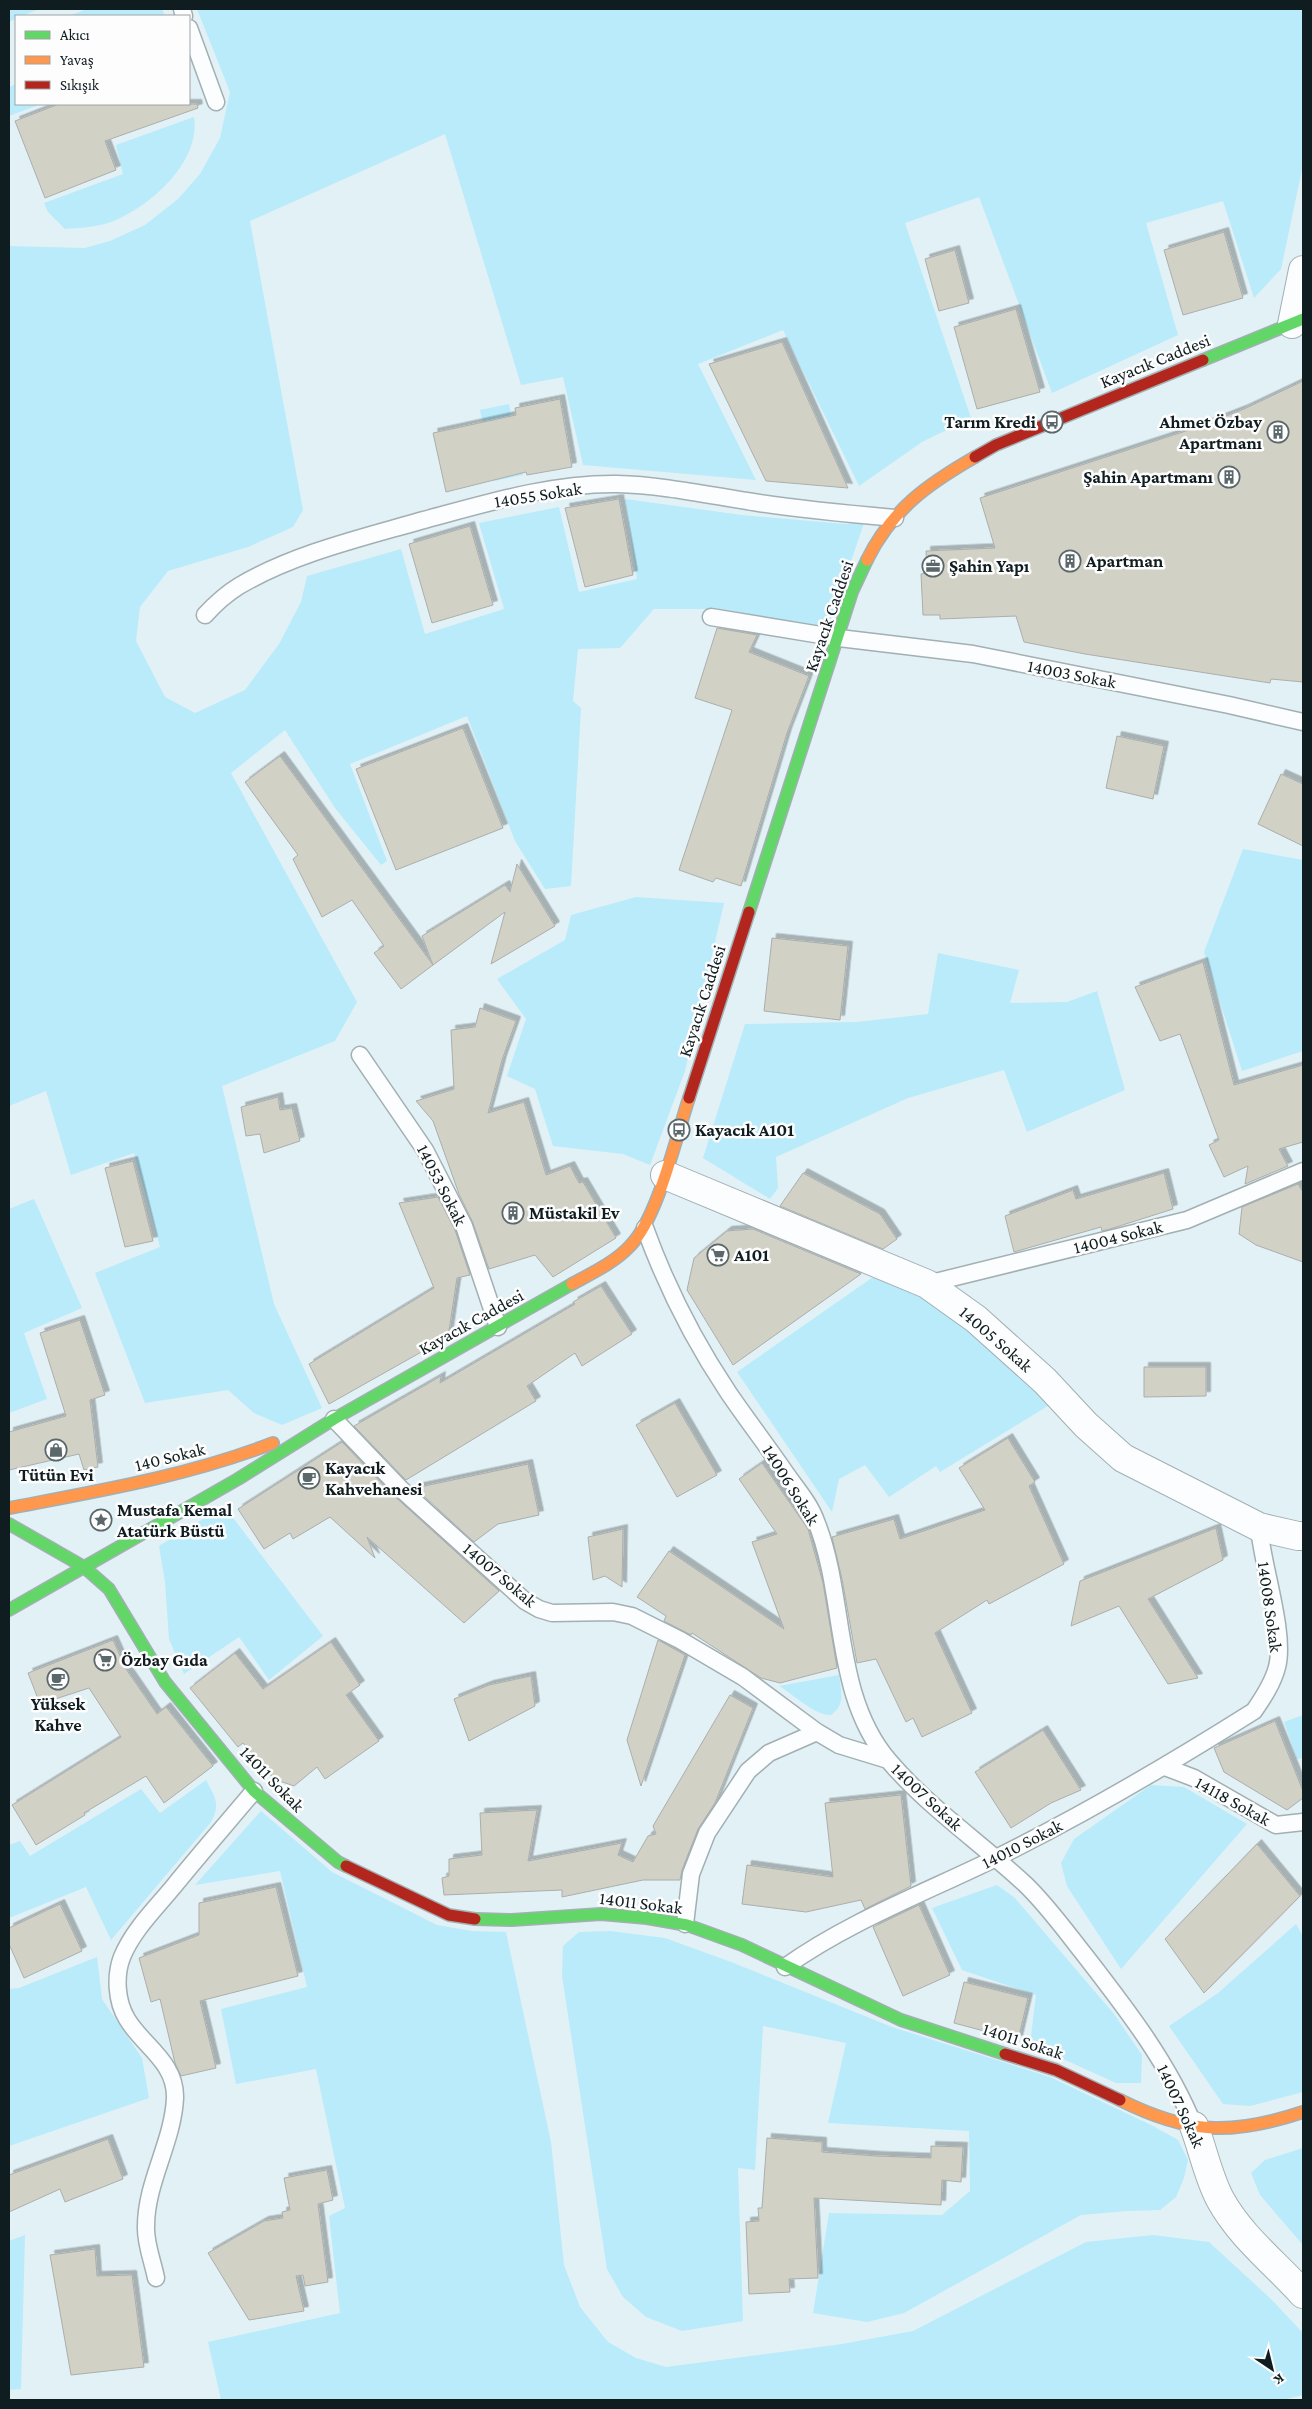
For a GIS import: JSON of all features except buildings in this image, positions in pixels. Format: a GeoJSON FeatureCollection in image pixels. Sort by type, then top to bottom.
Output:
{"type":"FeatureCollection","features":[{"type":"Feature","properties":{"kind":"main road","name":"Kayacık Caddesi"},"geometry":{"type":"LineString","coordinates":[[9,1610],[238,1479],[334,1419],[498,1327],[627,1251],[645,1228],[664,1175],[852,592],[874,546],[895,518],[918,494],[934,481],[996,445],[1297,321]]}},
{"type":"Feature","properties":{"kind":"main road","name":"140 Sokak"},"geometry":{"type":"LineString","coordinates":[[9,1508],[141,1483],[234,1458],[334,1419]]}},
{"type":"Feature","properties":{"kind":"main road"},"geometry":{"type":"LineString","coordinates":[[9,1524],[84,1568]]}},
{"type":"Feature","properties":{"kind":"main road","name":"14011 Sokak"},"geometry":{"type":"LineString","coordinates":[[84,1568],[109,1589],[165,1682],[254,1791],[338,1862],[450,1915],[464,1919],[536,1919],[576,1914],[614,1915],[685,1924],[730,1940],[902,2021],[1057,2070],[1150,2114],[1178,2124],[1232,2129],[1259,2126],[1303,2112]]}},
{"type":"Feature","properties":{"kind":"street"},"geometry":{"type":"LineString","coordinates":[[1297,321],[1303,270]]}},
{"type":"Feature","properties":{"kind":"street","name":"14005 Sokak"},"geometry":{"type":"LineString","coordinates":[[664,1175],[928,1284],[976,1319],[1045,1381],[1086,1425],[1123,1458],[1259,1528],[1303,1536]]}},
{"type":"Feature","properties":{"kind":"street","name":"14007 Sokak"},"geometry":{"type":"LineString","coordinates":[[1194,2126],[1210,2178],[1233,2219],[1257,2248],[1303,2294]]}},
{"type":"Feature","properties":{"kind":"lane"},"geometry":{"type":"LineString","coordinates":[[190,31],[216,102]]}},
{"type":"Feature","properties":{"kind":"lane","name":"14055 Sokak"},"geometry":{"type":"LineString","coordinates":[[205,615],[217,601],[239,586],[277,568],[353,540],[511,497],[566,488],[617,484],[824,512],[895,518]]}},
{"type":"Feature","properties":{"kind":"lane","name":"14003 Sokak"},"geometry":{"type":"LineString","coordinates":[[711,617],[838,638],[973,654],[1219,703],[1303,722]]}},
{"type":"Feature","properties":{"kind":"lane","name":"14053 Sokak"},"geometry":{"type":"LineString","coordinates":[[360,1055],[425,1150],[464,1226],[498,1327]]}},
{"type":"Feature","properties":{"kind":"lane","name":"14004 Sokak"},"geometry":{"type":"LineString","coordinates":[[928,1284],[1187,1220],[1303,1171]]}},
{"type":"Feature","properties":{"kind":"lane","name":"14006 Sokak"},"geometry":{"type":"LineString","coordinates":[[645,1228],[660,1269],[704,1352],[727,1390],[815,1517],[829,1559],[840,1629],[857,1708],[888,1760]]}},
{"type":"Feature","properties":{"kind":"lane","name":"14007 Sokak"},"geometry":{"type":"LineString","coordinates":[[334,1419],[401,1488],[525,1601],[552,1613],[613,1612],[632,1616],[743,1677],[817,1732],[839,1745],[888,1760],[932,1805],[1027,1886],[1055,1917],[1145,2034],[1169,2074],[1194,2126]]}},
{"type":"Feature","properties":{"kind":"lane","name":"14008 Sokak"},"geometry":{"type":"LineString","coordinates":[[1254,1711],[1262,1700],[1277,1667],[1279,1650],[1259,1528]]}},
{"type":"Feature","properties":{"kind":"lane","name":"14010 Sokak"},"geometry":{"type":"LineString","coordinates":[[785,1967],[829,1939],[996,1858],[1165,1767],[1254,1711]]}},
{"type":"Feature","properties":{"kind":"lane"},"geometry":{"type":"LineString","coordinates":[[685,1924],[691,1874],[707,1833],[748,1771],[768,1753],[817,1732]]}},
{"type":"Feature","properties":{"kind":"lane","name":"14118 Sokak"},"geometry":{"type":"LineString","coordinates":[[1165,1767],[1194,1778],[1276,1825],[1303,1822]]}},
{"type":"Feature","properties":{"kind":"lane"},"geometry":{"type":"LineString","coordinates":[[156,2278],[145,2228],[149,2202],[170,2134],[175,2097],[173,2083],[167,2067],[126,2018],[118,1990],[117,1975],[123,1956],[145,1921],[254,1791]]}},
{"type":"Feature","properties":{"kind":"shaded area"},"geometry":{"type":"Polygon","coordinates":[[[9,9],[39,9],[24,15],[15,15],[15,19],[9,22],[9,9]]]}},
{"type":"Feature","properties":{"kind":"shaded area"},"geometry":{"type":"Polygon","coordinates":[[[87,9],[162,9],[165,15],[72,15],[87,9]]]}},
{"type":"Feature","properties":{"kind":"shaded area"},"geometry":{"type":"Polygon","coordinates":[[[197,9],[1303,9],[1303,165],[1281,269],[1254,298],[1223,201],[1146,223],[1178,335],[1052,393],[979,197],[905,223],[971,418],[922,442],[859,486],[783,330],[698,364],[756,480],[583,465],[563,377],[521,385],[445,134],[250,221],[303,510],[293,527],[248,547],[168,571],[140,607],[136,641],[165,697],[195,713],[245,690],[279,644],[301,602],[307,576],[401,549],[425,634],[504,609],[479,523],[559,507],[579,592],[637,579],[625,499],[742,515],[845,524],[864,523],[828,629],[708,609],[654,609],[620,648],[578,649],[573,701],[581,708],[571,886],[545,889],[515,841],[467,716],[350,764],[387,861],[381,865],[335,808],[285,730],[231,773],[357,1002],[335,1041],[222,1086],[274,1304],[322,1408],[282,1425],[254,1413],[228,1390],[145,1403],[95,1273],[160,1247],[134,1153],[71,1175],[46,1091],[9,1106],[9,246],[85,248],[110,241],[145,225],[178,199],[200,174],[220,138],[230,92],[197,9]]]}},
{"type":"Feature","properties":{"kind":"shaded area"},"geometry":{"type":"Polygon","coordinates":[[[15,84],[15,105],[38,105],[9,116],[9,87],[15,84]]]}},
{"type":"Feature","properties":{"kind":"shaded area"},"geometry":{"type":"Polygon","coordinates":[[[194,117],[194,134],[181,166],[170,181],[141,206],[111,222],[71,229],[65,229],[48,212],[44,203],[123,174],[116,145],[194,117]]]}},
{"type":"Feature","properties":{"kind":"shaded area"},"geometry":{"type":"Polygon","coordinates":[[[509,404],[523,475],[494,481],[480,410],[509,404]]]}},
{"type":"Feature","properties":{"kind":"shaded area"},"geometry":{"type":"Polygon","coordinates":[[[1243,849],[1303,860],[1303,1051],[1242,1071],[1204,952],[1243,849]]]}},
{"type":"Feature","properties":{"kind":"shaded area"},"geometry":{"type":"Polygon","coordinates":[[[636,897],[724,903],[685,1071],[650,1165],[623,1154],[553,1146],[535,1089],[507,1076],[526,1019],[497,979],[565,940],[571,915],[636,897]]]}},
{"type":"Feature","properties":{"kind":"shaded area"},"geometry":{"type":"Polygon","coordinates":[[[938,953],[1019,970],[1010,1003],[1067,1002],[1097,991],[1125,1090],[1027,1132],[1004,1070],[908,1098],[776,1157],[778,1188],[770,1199],[703,1158],[745,1024],[857,1022],[928,1014],[938,953]]]}},
{"type":"Feature","properties":{"kind":"shaded area"},"geometry":{"type":"Polygon","coordinates":[[[34,1199],[82,1308],[24,1333],[47,1399],[9,1413],[9,1209],[34,1199]]]}},
{"type":"Feature","properties":{"kind":"shaded area"},"geometry":{"type":"Polygon","coordinates":[[[876,1275],[932,1298],[1051,1404],[940,1472],[936,1466],[889,1497],[865,1465],[839,1479],[832,1512],[737,1372],[876,1275]]]}},
{"type":"Feature","properties":{"kind":"shaded area"},"geometry":{"type":"Polygon","coordinates":[[[224,1506],[323,1636],[269,1680],[239,1637],[184,1674],[169,1639],[165,1582],[159,1546],[224,1506]]]}},
{"type":"Feature","properties":{"kind":"shaded area"},"geometry":{"type":"Polygon","coordinates":[[[839,1675],[841,1702],[836,1711],[831,1715],[812,1709],[779,1686],[839,1675]]]}},
{"type":"Feature","properties":{"kind":"shaded area"},"geometry":{"type":"Polygon","coordinates":[[[1303,1715],[1303,1758],[1297,1759],[1284,1722],[1303,1715]]]}},
{"type":"Feature","properties":{"kind":"shaded area"},"geometry":{"type":"Polygon","coordinates":[[[206,1780],[216,1801],[216,1810],[211,1822],[111,1940],[86,1887],[9,1918],[9,1845],[20,1841],[30,1856],[141,1789],[160,1813],[206,1780]]]}},
{"type":"Feature","properties":{"kind":"shaded area"},"geometry":{"type":"Polygon","coordinates":[[[1151,1785],[1184,1787],[1247,1824],[1121,1969],[1067,1886],[1061,1863],[1074,1839],[1151,1785]]]}},
{"type":"Feature","properties":{"kind":"shaded area"},"geometry":{"type":"Polygon","coordinates":[[[261,1811],[332,1872],[437,1925],[472,1931],[506,1932],[551,2142],[564,2265],[580,2307],[608,2342],[636,2358],[666,2367],[842,2344],[913,2331],[1086,2242],[1153,2235],[1209,2242],[1271,2299],[1303,2333],[1303,2395],[1282,2400],[221,2400],[208,2342],[340,2313],[329,2216],[345,2208],[316,2069],[236,2084],[221,2009],[307,1987],[280,1871],[195,1885],[261,1811]]]}},
{"type":"Feature","properties":{"kind":"shaded area"},"geometry":{"type":"Polygon","coordinates":[[[997,1885],[1015,1898],[1114,2014],[1142,2055],[1141,2083],[1116,2083],[1030,2044],[1036,1995],[962,1970],[932,1908],[997,1885]]]}},
{"type":"Feature","properties":{"kind":"shaded area"},"geometry":{"type":"Polygon","coordinates":[[[1296,1924],[1303,1936],[1303,2092],[1250,2106],[1223,2104],[1169,2026],[1218,1993],[1296,1924]]]}},
{"type":"Feature","properties":{"kind":"shaded area"},"geometry":{"type":"Polygon","coordinates":[[[610,1931],[665,1938],[731,1962],[892,2027],[1050,2077],[1153,2126],[1178,2140],[1188,2160],[1184,2178],[1176,2197],[1160,2210],[1081,2215],[904,2313],[867,2322],[813,2313],[829,2213],[942,2215],[970,2191],[969,2131],[828,2123],[846,2043],[763,2026],[755,2170],[738,2168],[743,2321],[682,2331],[646,2317],[623,2297],[607,2269],[562,1976],[563,1946],[579,1932],[610,1931]]]}},
{"type":"Feature","properties":{"kind":"shaded area"},"geometry":{"type":"Polygon","coordinates":[[[97,1957],[102,1999],[142,2058],[149,2098],[9,2146],[9,1989],[19,1988],[97,1957]]]}},
{"type":"Feature","properties":{"kind":"shaded area"},"geometry":{"type":"Polygon","coordinates":[[[1303,2148],[1303,2245],[1260,2195],[1251,2173],[1265,2160],[1303,2148]]]}},
{"type":"Feature","properties":{"kind":"shaded area"},"geometry":{"type":"Polygon","coordinates":[[[25,2235],[21,2389],[9,2390],[9,2241],[25,2235]]]}},
{"type":"Feature","properties":{"kind":"traffic: fast"},"geometry":{"type":"LineString","coordinates":[[1203,360],[1303,319]]}},
{"type":"Feature","properties":{"kind":"traffic: fast"},"geometry":{"type":"LineString","coordinates":[[749,912],[852,592],[867,560]]}},
{"type":"Feature","properties":{"kind":"traffic: fast"},"geometry":{"type":"LineString","coordinates":[[9,1610],[238,1479],[334,1419],[572,1284]]}},
{"type":"Feature","properties":{"kind":"traffic: fast"},"geometry":{"type":"LineString","coordinates":[[9,1524],[84,1567],[109,1589],[165,1682],[254,1791],[338,1862],[346,1866]]}},
{"type":"Feature","properties":{"kind":"traffic: fast"},"geometry":{"type":"LineString","coordinates":[[475,1919],[512,1920],[601,1914],[647,1918],[687,1925],[742,1945],[901,2020],[1005,2054]]}},
{"type":"Feature","properties":{"kind":"traffic: slow"},"geometry":{"type":"LineString","coordinates":[[867,560],[888,526],[913,499],[942,477],[975,457]]}},
{"type":"Feature","properties":{"kind":"traffic: slow"},"geometry":{"type":"LineString","coordinates":[[572,1284],[617,1258],[640,1233],[658,1197],[689,1098]]}},
{"type":"Feature","properties":{"kind":"traffic: slow"},"geometry":{"type":"LineString","coordinates":[[9,1508],[176,1474],[241,1455],[273,1443]]}},
{"type":"Feature","properties":{"kind":"traffic: slow"},"geometry":{"type":"LineString","coordinates":[[1120,2100],[1167,2120],[1210,2128],[1254,2125],[1303,2112]]}},
{"type":"Feature","properties":{"kind":"traffic: jam"},"geometry":{"type":"LineString","coordinates":[[975,457],[996,445],[1203,360]]}},
{"type":"Feature","properties":{"kind":"traffic: jam"},"geometry":{"type":"LineString","coordinates":[[689,1098],[749,912]]}},
{"type":"Feature","properties":{"kind":"traffic: jam"},"geometry":{"type":"LineString","coordinates":[[346,1866],[449,1915],[475,1919]]}},
{"type":"Feature","properties":{"kind":"traffic: jam"},"geometry":{"type":"LineString","coordinates":[[1005,2054],[1056,2070],[1120,2100]]}},
{"type":"Feature","properties":{"kind":"place","name":"Tarım Kredi"},"geometry":{"type":"Point","coordinates":[1052,422]}},
{"type":"Feature","properties":{"kind":"place","name":"Ahmet Özbay Apartmanı"},"geometry":{"type":"Point","coordinates":[1278,432]}},
{"type":"Feature","properties":{"kind":"place","name":"Şahin Apartmanı"},"geometry":{"type":"Point","coordinates":[1229,477]}},
{"type":"Feature","properties":{"kind":"place","name":"Apartman"},"geometry":{"type":"Point","coordinates":[1070,561]}},
{"type":"Feature","properties":{"kind":"place","name":"Şahin Yapı"},"geometry":{"type":"Point","coordinates":[933,566]}},
{"type":"Feature","properties":{"kind":"place","name":"Kayacık A101"},"geometry":{"type":"Point","coordinates":[679,1130]}},
{"type":"Feature","properties":{"kind":"place","name":"Müstakil Ev"},"geometry":{"type":"Point","coordinates":[513,1213]}},
{"type":"Feature","properties":{"kind":"place","name":"A101"},"geometry":{"type":"Point","coordinates":[718,1255]}},
{"type":"Feature","properties":{"kind":"place","name":"Tütün Evi"},"geometry":{"type":"Point","coordinates":[56,1450]}},
{"type":"Feature","properties":{"kind":"place","name":"Kayacık Kahvehanesi"},"geometry":{"type":"Point","coordinates":[309,1478]}},
{"type":"Feature","properties":{"kind":"place","name":"Mustafa Kemal Atatürk Büstü"},"geometry":{"type":"Point","coordinates":[101,1520]}},
{"type":"Feature","properties":{"kind":"place","name":"Özbay Gıda"},"geometry":{"type":"Point","coordinates":[105,1660]}},
{"type":"Feature","properties":{"kind":"place","name":"Yüksek Kahve"},"geometry":{"type":"Point","coordinates":[58,1679]}}]}
